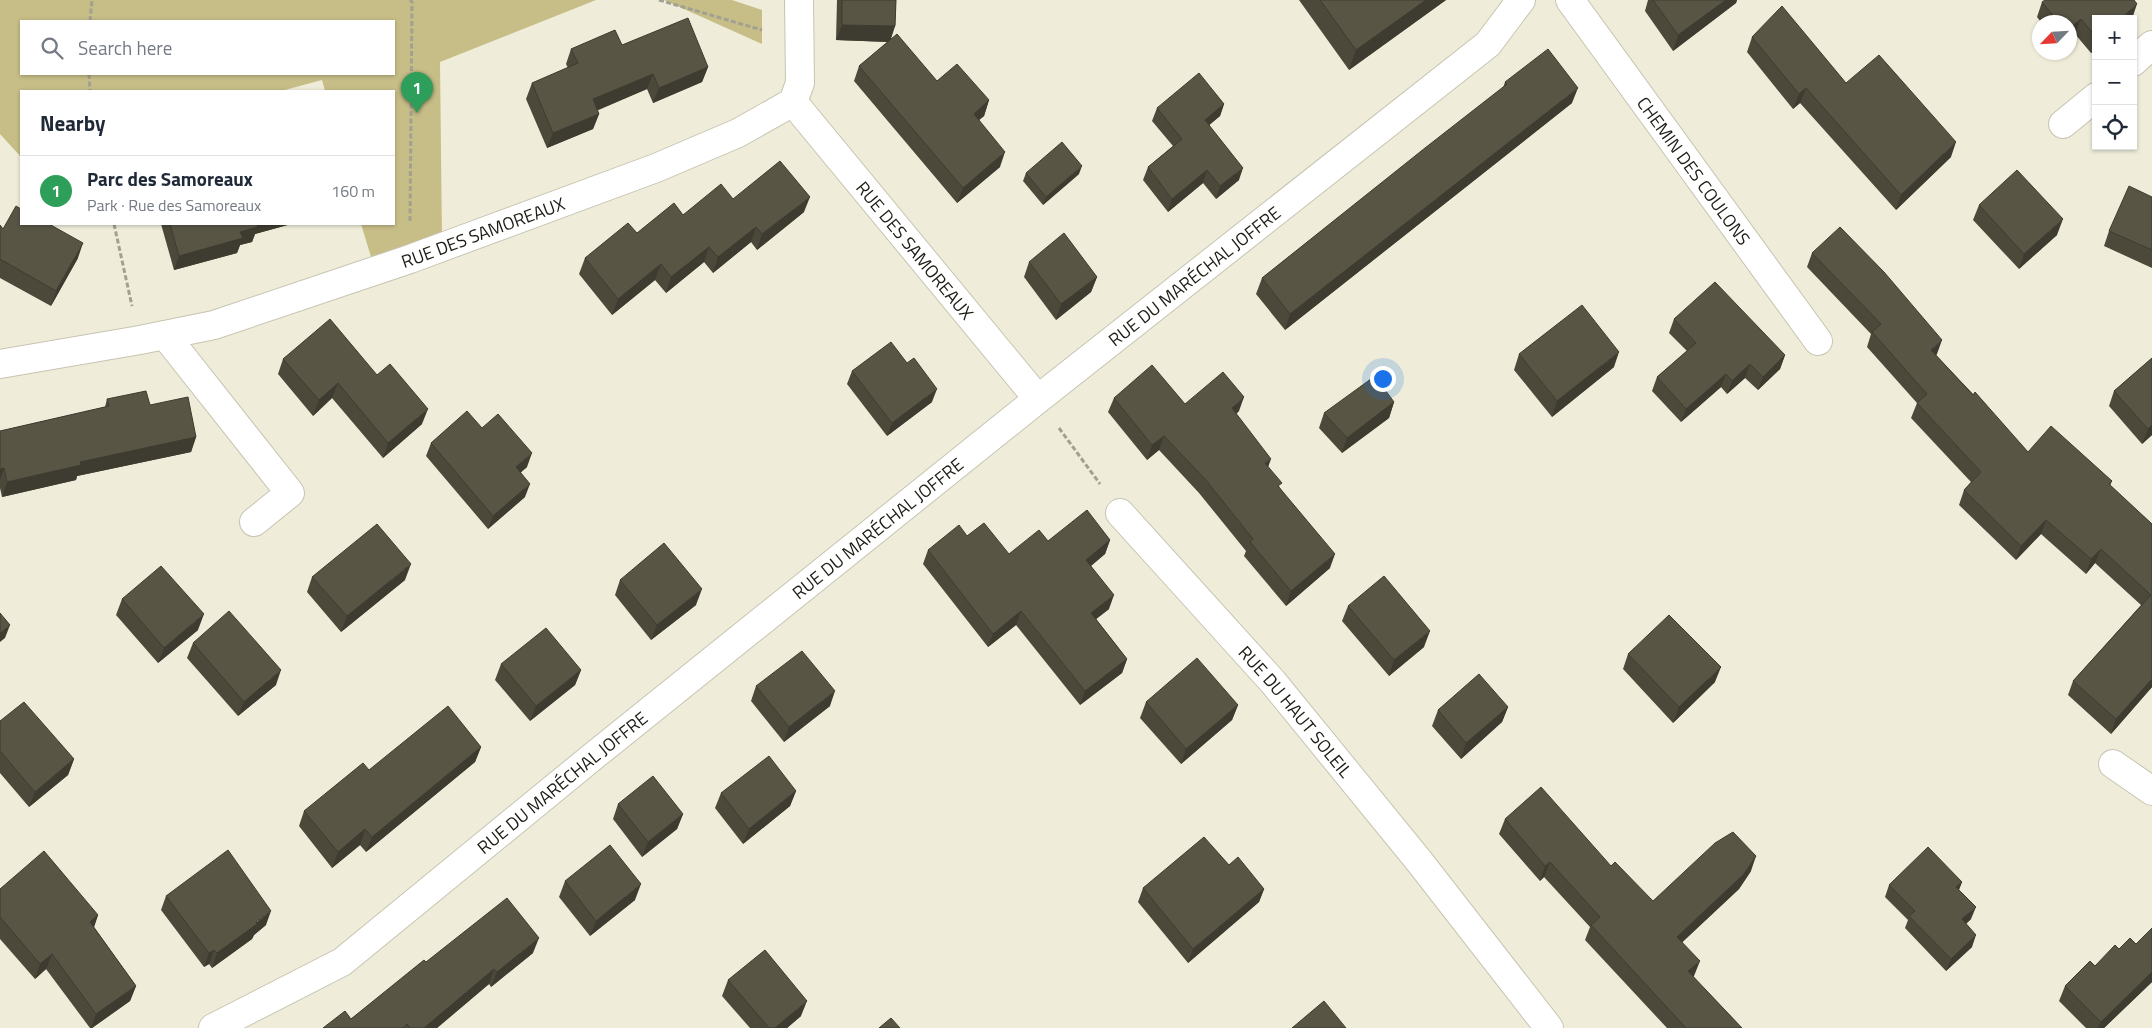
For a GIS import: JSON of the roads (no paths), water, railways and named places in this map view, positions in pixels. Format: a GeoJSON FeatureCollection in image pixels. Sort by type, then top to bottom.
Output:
{"type":"FeatureCollection","features":[{"type":"Feature","properties":{"kind":"street"},"geometry":{"type":"LineString","coordinates":[[793,102],[800,83],[799,0]]}},
{"type":"Feature","properties":{"kind":"street","name":"RUE DU MARÉCHAL JOFFRE"},"geometry":{"type":"LineString","coordinates":[[212,1028],[342,962],[589,760],[1038,399],[1488,44],[1521,0]]}},
{"type":"Feature","properties":{"kind":"street","name":"CHEMIN DES COULONS"},"geometry":{"type":"LineString","coordinates":[[1570,0],[1818,341]]}},
{"type":"Feature","properties":{"kind":"street"},"geometry":{"type":"LineString","coordinates":[[2135,60],[2152,45]]}},
{"type":"Feature","properties":{"kind":"street"},"geometry":{"type":"LineString","coordinates":[[2063,124],[2092,100]]}},
{"type":"Feature","properties":{"kind":"street","name":"RUE DES SAMOREAUX"},"geometry":{"type":"LineString","coordinates":[[0,364],[152,338],[214,325],[410,259],[656,168],[738,134],[793,102],[1038,399]]}},
{"type":"Feature","properties":{"kind":"street"},"geometry":{"type":"LineString","coordinates":[[152,338],[290,494],[254,522]]}},
{"type":"Feature","properties":{"kind":"street","name":"RUE DU HAUT SOLEIL"},"geometry":{"type":"LineString","coordinates":[[1120,513],[1273,682],[1419,861],[1549,1028]]}},
{"type":"Feature","properties":{"kind":"street"},"geometry":{"type":"LineString","coordinates":[[2113,764],[2152,791]]}},
{"type":"Feature","properties":{"kind":"place","name":"Parc des Samoreaux"},"geometry":{"type":"Point","coordinates":[417,113]}}]}
